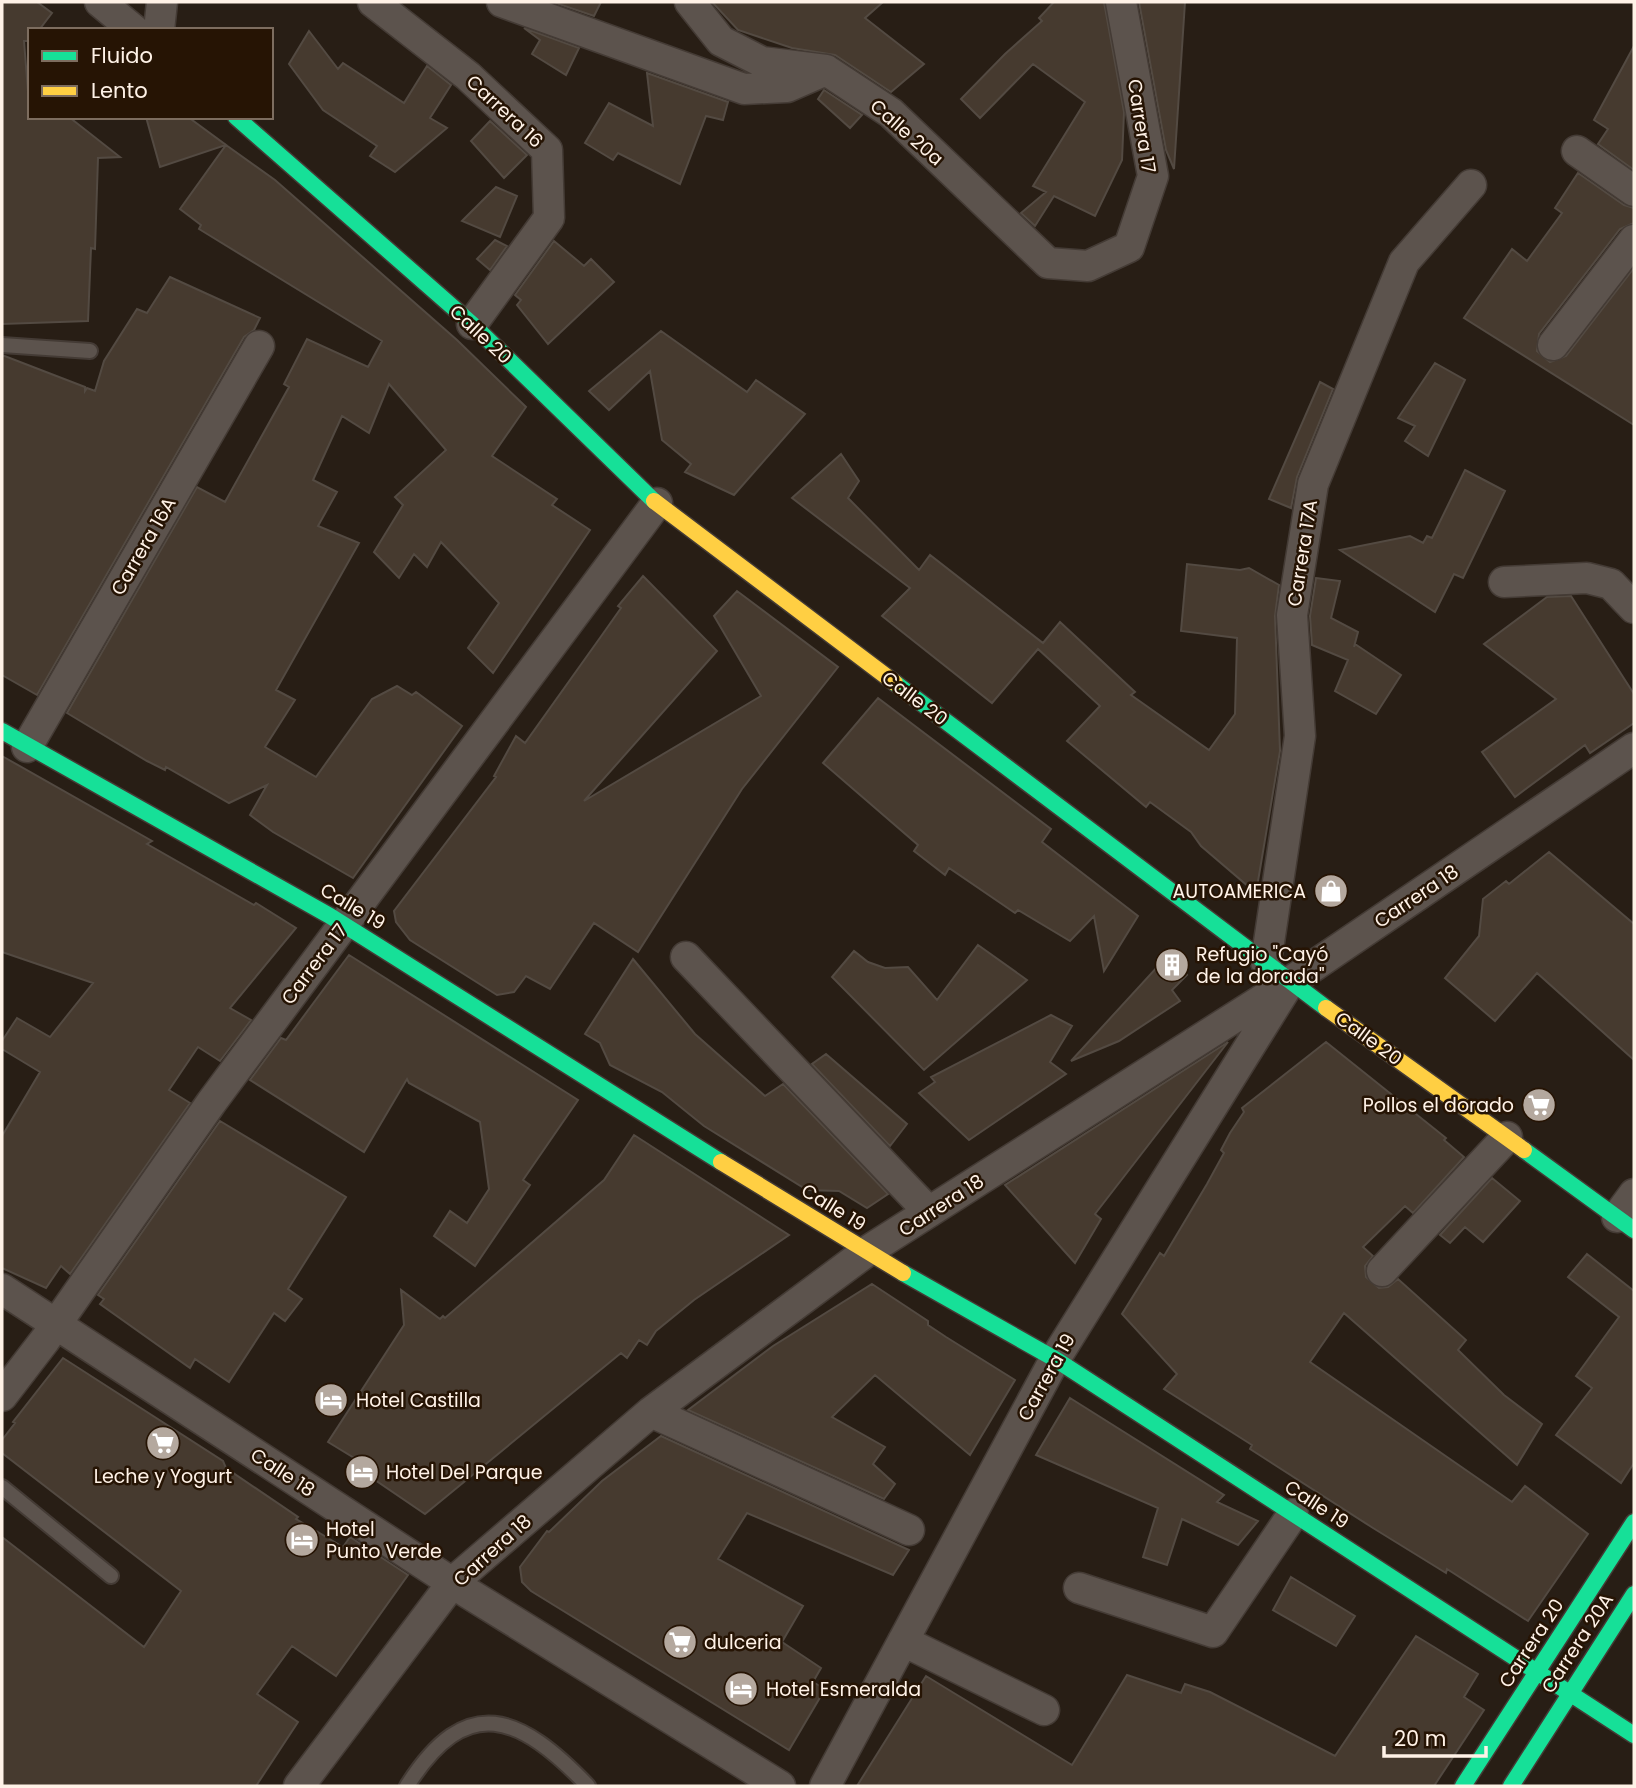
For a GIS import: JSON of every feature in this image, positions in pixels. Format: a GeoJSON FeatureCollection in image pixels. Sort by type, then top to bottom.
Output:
{"type":"FeatureCollection","features":[{"type":"Feature","properties":{"kind":"street"},"geometry":{"type":"LineString","coordinates":[[100,2],[132,28]]}},
{"type":"Feature","properties":{"kind":"street"},"geometry":{"type":"LineString","coordinates":[[159,28],[162,2]]}},
{"type":"Feature","properties":{"kind":"street","name":"Carrera 16"},"geometry":{"type":"LineString","coordinates":[[373,2],[468,76],[547,150],[549,218],[472,324]]}},
{"type":"Feature","properties":{"kind":"street"},"geometry":{"type":"LineString","coordinates":[[502,2],[744,89],[787,88],[827,70]]}},
{"type":"Feature","properties":{"kind":"street"},"geometry":{"type":"LineString","coordinates":[[690,2],[721,41],[762,62],[827,70]]}},
{"type":"Feature","properties":{"kind":"street","name":"Carrera 17"},"geometry":{"type":"LineString","coordinates":[[1121,2],[1153,176],[1129,247]]}},
{"type":"Feature","properties":{"kind":"street","name":"Calle 20a"},"geometry":{"type":"LineString","coordinates":[[827,70],[891,113],[1048,262],[1088,266],[1129,247]]}},
{"type":"Feature","properties":{"kind":"street","name":"Calle 20"},"geometry":{"type":"LineString","coordinates":[[238,119],[472,324],[657,503],[1290,982],[1507,1136],[1628,1214]]}},
{"type":"Feature","properties":{"kind":"street"},"geometry":{"type":"LineString","coordinates":[[1577,151],[1634,191]]}},
{"type":"Feature","properties":{"kind":"street","name":"Carrera 17A"},"geometry":{"type":"LineString","coordinates":[[1266,962],[1300,736],[1292,615],[1313,484],[1404,262],[1471,185]]}},
{"type":"Feature","properties":{"kind":"street"},"geometry":{"type":"LineString","coordinates":[[1553,345],[1634,240]]}},
{"type":"Feature","properties":{"kind":"street","name":"Carrera 16A"},"geometry":{"type":"LineString","coordinates":[[27,747],[259,346]]}},
{"type":"Feature","properties":{"kind":"street","name":"Carrera 17"},"geometry":{"type":"LineString","coordinates":[[2,1396],[57,1324],[211,1103],[657,503]]}},
{"type":"Feature","properties":{"kind":"street"},"geometry":{"type":"LineString","coordinates":[[1504,582],[1587,578],[1611,584],[1634,608]]}},
{"type":"Feature","properties":{"kind":"street","name":"Calle 19"},"geometry":{"type":"LineString","coordinates":[[2,731],[344,924],[866,1252],[1055,1359],[1634,1735]]}},
{"type":"Feature","properties":{"kind":"street","name":"Carrera 18"},"geometry":{"type":"LineString","coordinates":[[299,1786],[453,1583],[651,1412],[866,1252],[1290,982],[1634,748]]}},
{"type":"Feature","properties":{"kind":"street"},"geometry":{"type":"LineString","coordinates":[[686,957],[929,1212]]}},
{"type":"Feature","properties":{"kind":"street","name":"Carrera 19"},"geometry":{"type":"LineString","coordinates":[[825,1786],[1055,1359],[1290,982]]}},
{"type":"Feature","properties":{"kind":"street"},"geometry":{"type":"LineString","coordinates":[[1382,1271],[1507,1136]]}},
{"type":"Feature","properties":{"kind":"street","name":"Calle 18"},"geometry":{"type":"LineString","coordinates":[[2,1289],[453,1583],[780,1786]]}},
{"type":"Feature","properties":{"kind":"street"},"geometry":{"type":"LineString","coordinates":[[651,1412],[909,1530]]}},
{"type":"Feature","properties":{"kind":"street"},"geometry":{"type":"LineString","coordinates":[[1079,1588],[1213,1632],[1293,1514]]}},
{"type":"Feature","properties":{"kind":"street","name":"Carrera 20"},"geometry":{"type":"LineString","coordinates":[[1463,1786],[1634,1522]]}},
{"type":"Feature","properties":{"kind":"street","name":"Carrera 20A"},"geometry":{"type":"LineString","coordinates":[[1511,1786],[1634,1594]]}},
{"type":"Feature","properties":{"kind":"street"},"geometry":{"type":"LineString","coordinates":[[904,1641],[1044,1710]]}},
{"type":"Feature","properties":{"kind":"lane"},"geometry":{"type":"LineString","coordinates":[[2,345],[90,351]]}},
{"type":"Feature","properties":{"kind":"lane"},"geometry":{"type":"LineString","coordinates":[[2,1487],[111,1576]]}},
{"type":"Feature","properties":{"kind":"lane"},"geometry":{"type":"LineString","coordinates":[[407,1786],[434,1750],[460,1728],[480,1721],[510,1727],[559,1756],[588,1786]]}},
{"type":"Feature","properties":{"kind":"building"},"geometry":{"type":"Polygon","coordinates":[[[2,2],[37,2],[52,13],[41,28],[28,28],[28,41],[24,41],[28,119],[72,119],[120,157],[98,158],[95,249],[91,248],[88,321],[2,324],[2,2]]]}},
{"type":"Feature","properties":{"kind":"building"},"geometry":{"type":"Polygon","coordinates":[[[553,2],[601,2],[594,16],[553,2]]]}},
{"type":"Feature","properties":{"kind":"building"},"geometry":{"type":"Polygon","coordinates":[[[712,2],[883,2],[865,18],[924,64],[891,92],[835,55],[792,48],[738,30],[712,2]]]}},
{"type":"Feature","properties":{"kind":"building"},"geometry":{"type":"Polygon","coordinates":[[[1054,2],[1104,2],[1124,112],[1122,160],[1095,216],[1054,196],[1035,226],[1021,213],[1046,192],[1033,186],[1085,102],[1033,64],[980,118],[961,99],[1042,21],[1039,18],[1054,2]]]}},
{"type":"Feature","properties":{"kind":"building"},"geometry":{"type":"Polygon","coordinates":[[[1139,2],[1185,2],[1174,169],[1166,150],[1139,2]]]}},
{"type":"Feature","properties":{"kind":"building"},"geometry":{"type":"Polygon","coordinates":[[[524,28],[579,48],[566,75],[532,54],[540,40],[524,28]]]}},
{"type":"Feature","properties":{"kind":"building"},"geometry":{"type":"Polygon","coordinates":[[[309,31],[338,69],[343,63],[404,103],[427,66],[451,85],[430,118],[447,128],[395,172],[370,156],[377,146],[323,110],[289,64],[309,31]]]}},
{"type":"Feature","properties":{"kind":"building"},"geometry":{"type":"Polygon","coordinates":[[[1634,46],[1634,170],[1598,144],[1608,129],[1594,120],[1634,46]]]}},
{"type":"Feature","properties":{"kind":"building"},"geometry":{"type":"Polygon","coordinates":[[[647,73],[728,102],[723,120],[706,116],[680,184],[618,153],[613,160],[585,143],[609,103],[653,126],[647,73]]]}},
{"type":"Feature","properties":{"kind":"building"},"geometry":{"type":"Polygon","coordinates":[[[824,90],[862,115],[850,128],[818,99],[824,90]]]}},
{"type":"Feature","properties":{"kind":"building"},"geometry":{"type":"Polygon","coordinates":[[[147,119],[191,119],[226,145],[160,167],[147,119]]]}},
{"type":"Feature","properties":{"kind":"building"},"geometry":{"type":"Polygon","coordinates":[[[490,121],[527,155],[504,178],[471,141],[490,121]]]}},
{"type":"Feature","properties":{"kind":"building"},"geometry":{"type":"Polygon","coordinates":[[[226,145],[275,180],[457,340],[526,407],[492,456],[557,499],[552,505],[590,530],[493,673],[468,648],[499,603],[441,542],[427,567],[414,554],[399,578],[374,552],[403,505],[395,497],[446,450],[389,384],[369,433],[342,416],[313,480],[337,492],[318,526],[359,543],[276,690],[295,700],[265,747],[316,777],[372,699],[397,686],[412,695],[416,692],[462,726],[353,878],[273,832],[250,815],[267,785],[229,803],[166,767],[165,770],[147,761],[67,713],[197,487],[225,502],[289,387],[284,384],[307,339],[368,367],[382,341],[199,229],[201,225],[180,209],[226,145]]]}},
{"type":"Feature","properties":{"kind":"building"},"geometry":{"type":"Polygon","coordinates":[[[1578,173],[1624,205],[1634,208],[1634,223],[1620,229],[1539,334],[1537,351],[1550,362],[1566,356],[1634,268],[1634,425],[1464,318],[1512,249],[1527,261],[1562,213],[1555,208],[1578,173]]]}},
{"type":"Feature","properties":{"kind":"building"},"geometry":{"type":"Polygon","coordinates":[[[496,187],[517,196],[500,237],[462,221],[496,187]]]}},
{"type":"Feature","properties":{"kind":"building"},"geometry":{"type":"Polygon","coordinates":[[[495,240],[507,246],[490,270],[477,259],[495,240]]]}},
{"type":"Feature","properties":{"kind":"building"},"geometry":{"type":"Polygon","coordinates":[[[554,241],[584,266],[591,259],[614,282],[548,344],[517,305],[521,300],[515,295],[554,241]]]}},
{"type":"Feature","properties":{"kind":"building"},"geometry":{"type":"Polygon","coordinates":[[[170,277],[260,318],[254,330],[244,337],[37,695],[2,675],[2,355],[85,387],[85,391],[87,388],[95,391],[104,361],[137,309],[147,313],[170,277]]]}},
{"type":"Feature","properties":{"kind":"building"},"geometry":{"type":"Polygon","coordinates":[[[661,331],[747,392],[756,380],[805,414],[734,495],[685,472],[691,464],[662,440],[650,371],[609,410],[589,391],[661,331]]]}},
{"type":"Feature","properties":{"kind":"building"},"geometry":{"type":"Polygon","coordinates":[[[1435,363],[1465,380],[1428,456],[1405,441],[1415,426],[1398,418],[1435,363]]]}},
{"type":"Feature","properties":{"kind":"building"},"geometry":{"type":"Polygon","coordinates":[[[1320,382],[1333,389],[1297,477],[1291,508],[1269,499],[1320,382]]]}},
{"type":"Feature","properties":{"kind":"building"},"geometry":{"type":"Polygon","coordinates":[[[841,454],[859,481],[848,498],[919,570],[930,555],[1043,643],[1060,622],[1135,692],[1131,695],[1209,750],[1235,714],[1237,638],[1181,631],[1187,564],[1240,570],[1249,568],[1279,585],[1275,616],[1280,751],[1256,893],[1201,846],[1191,832],[1150,802],[1146,807],[1067,741],[1100,706],[1038,649],[992,703],[882,616],[910,588],[792,498],[841,454]]]}},
{"type":"Feature","properties":{"kind":"building"},"geometry":{"type":"Polygon","coordinates":[[[1465,470],[1505,491],[1463,578],[1454,574],[1435,612],[1340,550],[1410,536],[1423,543],[1427,536],[1432,538],[1465,470]]]}},
{"type":"Feature","properties":{"kind":"building"},"geometry":{"type":"Polygon","coordinates":[[[643,576],[717,651],[584,801],[761,696],[714,616],[737,591],[838,667],[742,789],[638,952],[594,923],[550,989],[526,976],[514,992],[497,995],[410,940],[396,922],[394,911],[496,777],[494,776],[516,736],[525,743],[621,608],[618,606],[643,576]]]}},
{"type":"Feature","properties":{"kind":"building"},"geometry":{"type":"Polygon","coordinates":[[[1316,578],[1340,581],[1331,618],[1358,632],[1354,647],[1355,644],[1401,675],[1376,714],[1335,691],[1348,660],[1312,645],[1310,616],[1316,578]]]}},
{"type":"Feature","properties":{"kind":"building"},"geometry":{"type":"Polygon","coordinates":[[[1571,596],[1634,694],[1634,723],[1590,753],[1585,745],[1515,797],[1482,752],[1556,699],[1484,644],[1547,597],[1571,596]]]}},
{"type":"Feature","properties":{"kind":"building"},"geometry":{"type":"Polygon","coordinates":[[[878,698],[1051,829],[1042,842],[1138,916],[1104,971],[1094,916],[1070,941],[1018,910],[1015,913],[949,868],[945,875],[914,851],[918,845],[823,763],[878,698]]]}},
{"type":"Feature","properties":{"kind":"building"},"geometry":{"type":"Polygon","coordinates":[[[2,756],[152,841],[147,844],[254,905],[256,903],[296,928],[230,1008],[251,1020],[220,1061],[198,1047],[169,1090],[190,1103],[70,1274],[61,1266],[46,1288],[2,1268],[2,1136],[40,1072],[2,1049],[2,1041],[17,1018],[50,1037],[93,983],[2,952],[2,756]]]}},
{"type":"Feature","properties":{"kind":"building"},"geometry":{"type":"Polygon","coordinates":[[[1549,852],[1634,924],[1634,1060],[1537,973],[1495,1021],[1445,978],[1479,936],[1483,899],[1506,881],[1509,884],[1549,852]]]}},
{"type":"Feature","properties":{"kind":"building"},"geometry":{"type":"Polygon","coordinates":[[[978,945],[1027,980],[924,1070],[832,977],[854,951],[868,962],[885,968],[908,967],[937,1000],[978,945]]]}},
{"type":"Feature","properties":{"kind":"building"},"geometry":{"type":"Polygon","coordinates":[[[1170,953],[1187,975],[1172,990],[1180,1001],[1119,1041],[1071,1061],[1170,953]]]}},
{"type":"Feature","properties":{"kind":"building"},"geometry":{"type":"Polygon","coordinates":[[[349,955],[578,1100],[523,1180],[530,1185],[475,1266],[434,1236],[450,1211],[467,1223],[489,1189],[480,1122],[409,1083],[407,1079],[364,1152],[250,1080],[281,1038],[286,1040],[349,955]]]}},
{"type":"Feature","properties":{"kind":"building"},"geometry":{"type":"Polygon","coordinates":[[[633,959],[695,1034],[765,1096],[783,1084],[888,1194],[867,1208],[839,1191],[807,1190],[704,1126],[662,1092],[610,1065],[600,1043],[585,1034],[633,959]]]}},
{"type":"Feature","properties":{"kind":"building"},"geometry":{"type":"Polygon","coordinates":[[[1051,1015],[1072,1026],[1050,1062],[1066,1074],[969,1140],[919,1093],[935,1082],[931,1077],[1051,1015]]]}},
{"type":"Feature","properties":{"kind":"building"},"geometry":{"type":"Polygon","coordinates":[[[1228,1042],[1095,1214],[1101,1219],[1075,1263],[1005,1185],[1228,1042]]]}},
{"type":"Feature","properties":{"kind":"building"},"geometry":{"type":"Polygon","coordinates":[[[1326,1042],[1446,1138],[1444,1140],[1464,1157],[1413,1213],[1405,1206],[1363,1247],[1373,1256],[1365,1266],[1366,1277],[1379,1288],[1388,1287],[1398,1279],[1466,1340],[1458,1350],[1504,1395],[1542,1424],[1517,1465],[1344,1313],[1310,1362],[1512,1502],[1525,1486],[1588,1534],[1528,1621],[1447,1569],[1446,1573],[1373,1528],[1250,1449],[1252,1445],[1164,1389],[1177,1374],[1122,1314],[1160,1253],[1164,1256],[1207,1184],[1224,1153],[1221,1150],[1244,1112],[1242,1108],[1326,1042]]]}},
{"type":"Feature","properties":{"kind":"building"},"geometry":{"type":"Polygon","coordinates":[[[826,1054],[907,1124],[890,1146],[812,1064],[826,1054]]]}},
{"type":"Feature","properties":{"kind":"building"},"geometry":{"type":"Polygon","coordinates":[[[220,1121],[346,1197],[288,1289],[302,1299],[285,1321],[274,1313],[229,1382],[195,1359],[190,1368],[100,1304],[104,1299],[98,1295],[220,1121]]]}},
{"type":"Feature","properties":{"kind":"building"},"geometry":{"type":"Polygon","coordinates":[[[634,1135],[789,1235],[694,1300],[656,1331],[647,1345],[639,1340],[627,1358],[621,1353],[425,1514],[359,1469],[364,1464],[328,1442],[404,1325],[401,1290],[440,1319],[443,1316],[445,1318],[604,1180],[634,1135]]]}},
{"type":"Feature","properties":{"kind":"building"},"geometry":{"type":"Polygon","coordinates":[[[1492,1178],[1520,1201],[1483,1242],[1465,1227],[1450,1243],[1440,1235],[1492,1178]]]}},
{"type":"Feature","properties":{"kind":"building"},"geometry":{"type":"Polygon","coordinates":[[[1587,1254],[1634,1291],[1634,1463],[1621,1483],[1556,1435],[1592,1388],[1576,1376],[1619,1317],[1568,1277],[1587,1254]]]}},
{"type":"Feature","properties":{"kind":"building"},"geometry":{"type":"Polygon","coordinates":[[[872,1284],[928,1321],[928,1325],[1015,1380],[970,1455],[875,1375],[832,1417],[885,1447],[873,1464],[895,1484],[884,1499],[688,1410],[773,1346],[872,1284]]]}},
{"type":"Feature","properties":{"kind":"building"},"geometry":{"type":"Polygon","coordinates":[[[63,1358],[223,1461],[226,1468],[298,1517],[296,1519],[343,1547],[350,1537],[408,1575],[336,1676],[292,1646],[257,1694],[298,1722],[256,1786],[2,1786],[2,1537],[144,1647],[181,1591],[2,1453],[2,1440],[15,1423],[13,1422],[63,1358]]]}},
{"type":"Feature","properties":{"kind":"building"},"geometry":{"type":"Polygon","coordinates":[[[1070,1398],[1224,1495],[1217,1502],[1258,1521],[1238,1545],[1182,1519],[1167,1565],[1143,1557],[1158,1508],[1036,1455],[1070,1398]]]}},
{"type":"Feature","properties":{"kind":"building"},"geometry":{"type":"Polygon","coordinates":[[[661,1436],[909,1550],[893,1575],[747,1513],[718,1559],[803,1606],[782,1642],[821,1668],[813,1682],[825,1689],[789,1750],[531,1591],[522,1582],[520,1567],[547,1531],[602,1481],[661,1436]]]}},
{"type":"Feature","properties":{"kind":"building"},"geometry":{"type":"Polygon","coordinates":[[[1291,1577],[1355,1616],[1336,1646],[1273,1610],[1291,1577]]]}},
{"type":"Feature","properties":{"kind":"building"},"geometry":{"type":"Polygon","coordinates":[[[1416,1636],[1478,1674],[1464,1697],[1484,1710],[1434,1786],[857,1786],[926,1676],[1072,1765],[1127,1675],[1181,1693],[1185,1684],[1210,1692],[1335,1756],[1416,1636]]]}},
{"type":"Feature","properties":{"kind":"traffic: fast"},"geometry":{"type":"LineString","coordinates":[[238,119],[472,324],[654,501]]}},
{"type":"Feature","properties":{"kind":"traffic: fast"},"geometry":{"type":"LineString","coordinates":[[895,683],[1326,1008]]}},
{"type":"Feature","properties":{"kind":"traffic: fast"},"geometry":{"type":"LineString","coordinates":[[2,731],[330,916],[721,1162]]}},
{"type":"Feature","properties":{"kind":"traffic: fast"},"geometry":{"type":"LineString","coordinates":[[1524,1150],[1634,1230]]}},
{"type":"Feature","properties":{"kind":"traffic: fast"},"geometry":{"type":"LineString","coordinates":[[903,1273],[1055,1359],[1634,1735]]}},
{"type":"Feature","properties":{"kind":"traffic: fast"},"geometry":{"type":"LineString","coordinates":[[1463,1786],[1634,1522]]}},
{"type":"Feature","properties":{"kind":"traffic: fast"},"geometry":{"type":"LineString","coordinates":[[1511,1786],[1634,1594]]}},
{"type":"Feature","properties":{"kind":"traffic: slow"},"geometry":{"type":"LineString","coordinates":[[654,501],[895,683]]}},
{"type":"Feature","properties":{"kind":"traffic: slow"},"geometry":{"type":"LineString","coordinates":[[1326,1008],[1524,1150]]}},
{"type":"Feature","properties":{"kind":"traffic: slow"},"geometry":{"type":"LineString","coordinates":[[721,1162],[903,1273]]}},
{"type":"Feature","properties":{"kind":"place","name":"AUTOAMERICA"},"geometry":{"type":"Point","coordinates":[1331,891]}},
{"type":"Feature","properties":{"kind":"place","name":"Refugio \"Cayó de la dorada\""},"geometry":{"type":"Point","coordinates":[1172,965]}},
{"type":"Feature","properties":{"kind":"place","name":"Pollos el dorado"},"geometry":{"type":"Point","coordinates":[1539,1105]}},
{"type":"Feature","properties":{"kind":"place","name":"Hotel Castilla"},"geometry":{"type":"Point","coordinates":[331,1400]}},
{"type":"Feature","properties":{"kind":"place","name":"Leche y Yogurt"},"geometry":{"type":"Point","coordinates":[163,1443]}},
{"type":"Feature","properties":{"kind":"place","name":"Hotel Del Parque"},"geometry":{"type":"Point","coordinates":[362,1472]}},
{"type":"Feature","properties":{"kind":"place","name":"Hotel Punto Verde"},"geometry":{"type":"Point","coordinates":[302,1540]}},
{"type":"Feature","properties":{"kind":"place","name":"dulceria"},"geometry":{"type":"Point","coordinates":[680,1642]}},
{"type":"Feature","properties":{"kind":"place","name":"Hotel Esmeralda"},"geometry":{"type":"Point","coordinates":[741,1689]}}]}
